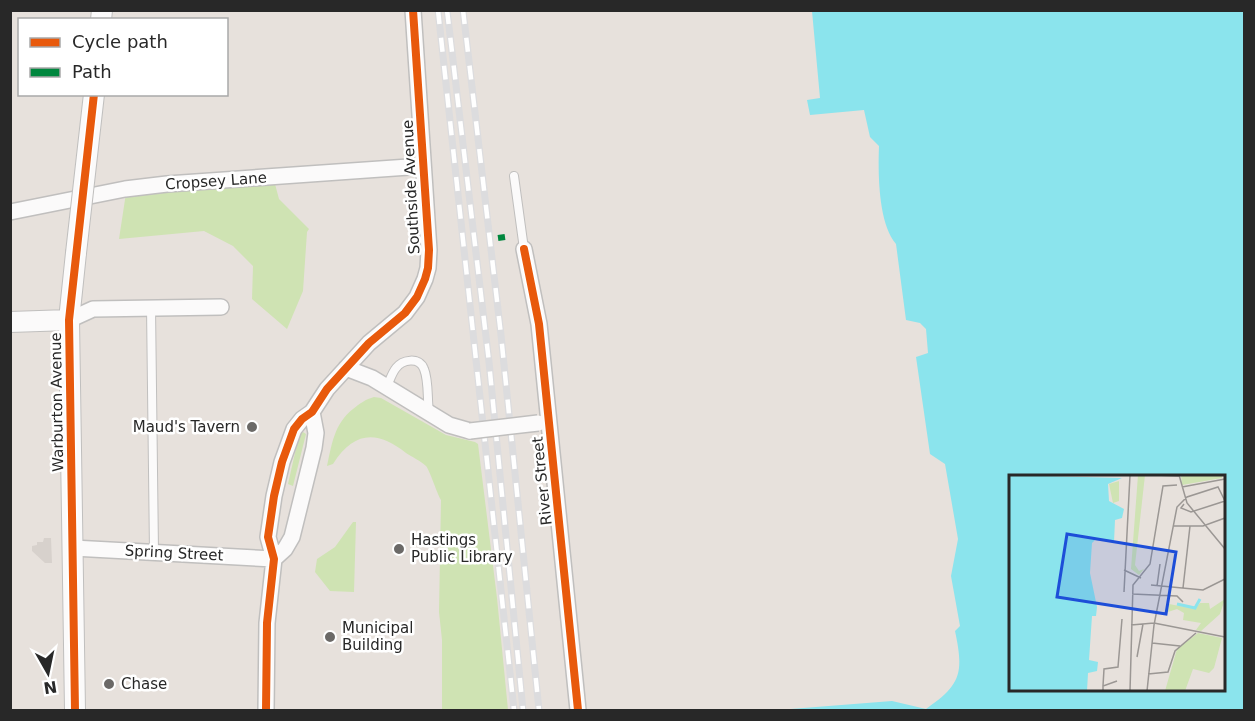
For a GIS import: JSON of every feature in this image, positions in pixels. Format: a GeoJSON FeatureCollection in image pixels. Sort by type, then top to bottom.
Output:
{"type":"FeatureCollection","features":[{"type":"Feature","properties":{"kind":"street","name":"Southside Avenue"},"geometry":{"type":"LineString","coordinates":[[266,711],[267,623],[274,559],[268,537],[282,462],[294,429],[312,412],[327,389],[369,343],[405,313],[417,297],[428,268],[429,250],[413,10]]}},
{"type":"Feature","properties":{"kind":"street","name":"Warburton Avenue"},"geometry":{"type":"LineString","coordinates":[[75,711],[69,320],[94,96]]}},
{"type":"Feature","properties":{"kind":"street","name":"Cropsey Lane"},"geometry":{"type":"LineString","coordinates":[[10,212],[125,189],[167,184],[423,166]]}},
{"type":"Feature","properties":{"kind":"street","name":"River Street"},"geometry":{"type":"LineString","coordinates":[[524,249],[539,324],[544,423],[578,711]]}},
{"type":"Feature","properties":{"kind":"street"},"geometry":{"type":"LineString","coordinates":[[10,322],[69,320],[93,309],[220,306]]}},
{"type":"Feature","properties":{"kind":"street"},"geometry":{"type":"LineString","coordinates":[[346,368],[387,386],[449,425],[470,430],[544,423]]}},
{"type":"Feature","properties":{"kind":"street"},"geometry":{"type":"LineString","coordinates":[[274,559],[285,549],[292,537],[314,448],[316,433],[312,412]]}},
{"type":"Feature","properties":{"kind":"street","name":"Spring Street"},"geometry":{"type":"LineString","coordinates":[[74,548],[274,559]]}},
{"type":"Feature","properties":{"kind":"lane"},"geometry":{"type":"LineString","coordinates":[[514,176],[524,249]]}},
{"type":"Feature","properties":{"kind":"lane"},"geometry":{"type":"LineString","coordinates":[[150,307],[154,552]]}},
{"type":"Feature","properties":{"kind":"lane"},"geometry":{"type":"LineString","coordinates":[[387,386],[401,363],[412,360],[417,362],[424,368],[429,412]]}},
{"type":"Feature","properties":{"kind":"green space"},"geometry":{"type":"Polygon","coordinates":[[[275,184],[279,199],[309,229],[303,291],[287,329],[252,299],[253,266],[233,246],[204,231],[119,239],[126,193],[275,184]]]}},
{"type":"Feature","properties":{"kind":"green space"},"geometry":{"type":"Polygon","coordinates":[[[374,397],[381,398],[446,435],[478,444],[508,710],[442,710],[442,640],[439,612],[441,500],[426,466],[385,440],[366,438],[349,445],[333,464],[327,466],[335,435],[342,421],[358,405],[374,397]]]}},
{"type":"Feature","properties":{"kind":"green space"},"geometry":{"type":"Polygon","coordinates":[[[303,432],[306,434],[293,486],[288,484],[299,435],[303,432]]]}},
{"type":"Feature","properties":{"kind":"green space"},"geometry":{"type":"Polygon","coordinates":[[[353,522],[356,522],[354,592],[330,591],[315,572],[317,559],[335,547],[353,522]]]}},
{"type":"Feature","properties":{"kind":"shaded area"},"geometry":{"type":"Polygon","coordinates":[[[44,538],[51,538],[52,563],[45,563],[32,551],[32,546],[37,545],[37,542],[43,542],[44,538]]]}},
{"type":"Feature","properties":{"kind":"water"},"geometry":{"type":"Polygon","coordinates":[[[812,11],[1244,11],[1244,710],[778,710],[892,701],[926,709],[947,693],[957,677],[959,668],[955,631],[960,626],[951,576],[958,539],[945,464],[930,454],[916,357],[928,353],[926,329],[920,323],[906,320],[896,244],[890,235],[882,211],[879,146],[870,137],[864,110],[810,115],[807,100],[820,98],[812,11]]]}},
{"type":"Feature","properties":{"kind":"railway"},"geometry":{"type":"LineString","coordinates":[[438,10],[514,710]]}},
{"type":"Feature","properties":{"kind":"railway"},"geometry":{"type":"LineString","coordinates":[[447,10],[489,362],[523,710]]}},
{"type":"Feature","properties":{"kind":"railway"},"geometry":{"type":"LineString","coordinates":[[463,10],[501,335],[539,710]]}},
{"type":"Feature","properties":{"kind":"marked path"},"geometry":{"type":"LineString","coordinates":[[498,238],[505,237]]}},
{"type":"Feature","properties":{"kind":"cycle path"},"geometry":{"type":"LineString","coordinates":[[266,710],[267,623],[274,559],[268,537],[282,462],[294,429],[312,412],[327,389],[369,343],[405,313],[417,297],[428,268],[429,250],[413,10]]}},
{"type":"Feature","properties":{"kind":"cycle path"},"geometry":{"type":"LineString","coordinates":[[75,710],[69,320],[94,96]]}},
{"type":"Feature","properties":{"kind":"cycle path"},"geometry":{"type":"LineString","coordinates":[[524,249],[539,324],[578,710]]}},
{"type":"Feature","properties":{"kind":"place","name":"Maud's Tavern"},"geometry":{"type":"Point","coordinates":[252,427]}},
{"type":"Feature","properties":{"kind":"place","name":"Hastings Public Library"},"geometry":{"type":"Point","coordinates":[399,549]}},
{"type":"Feature","properties":{"kind":"place","name":"Municipal Building"},"geometry":{"type":"Point","coordinates":[330,637]}},
{"type":"Feature","properties":{"kind":"place","name":"Chase"},"geometry":{"type":"Point","coordinates":[109,684]}}]}
